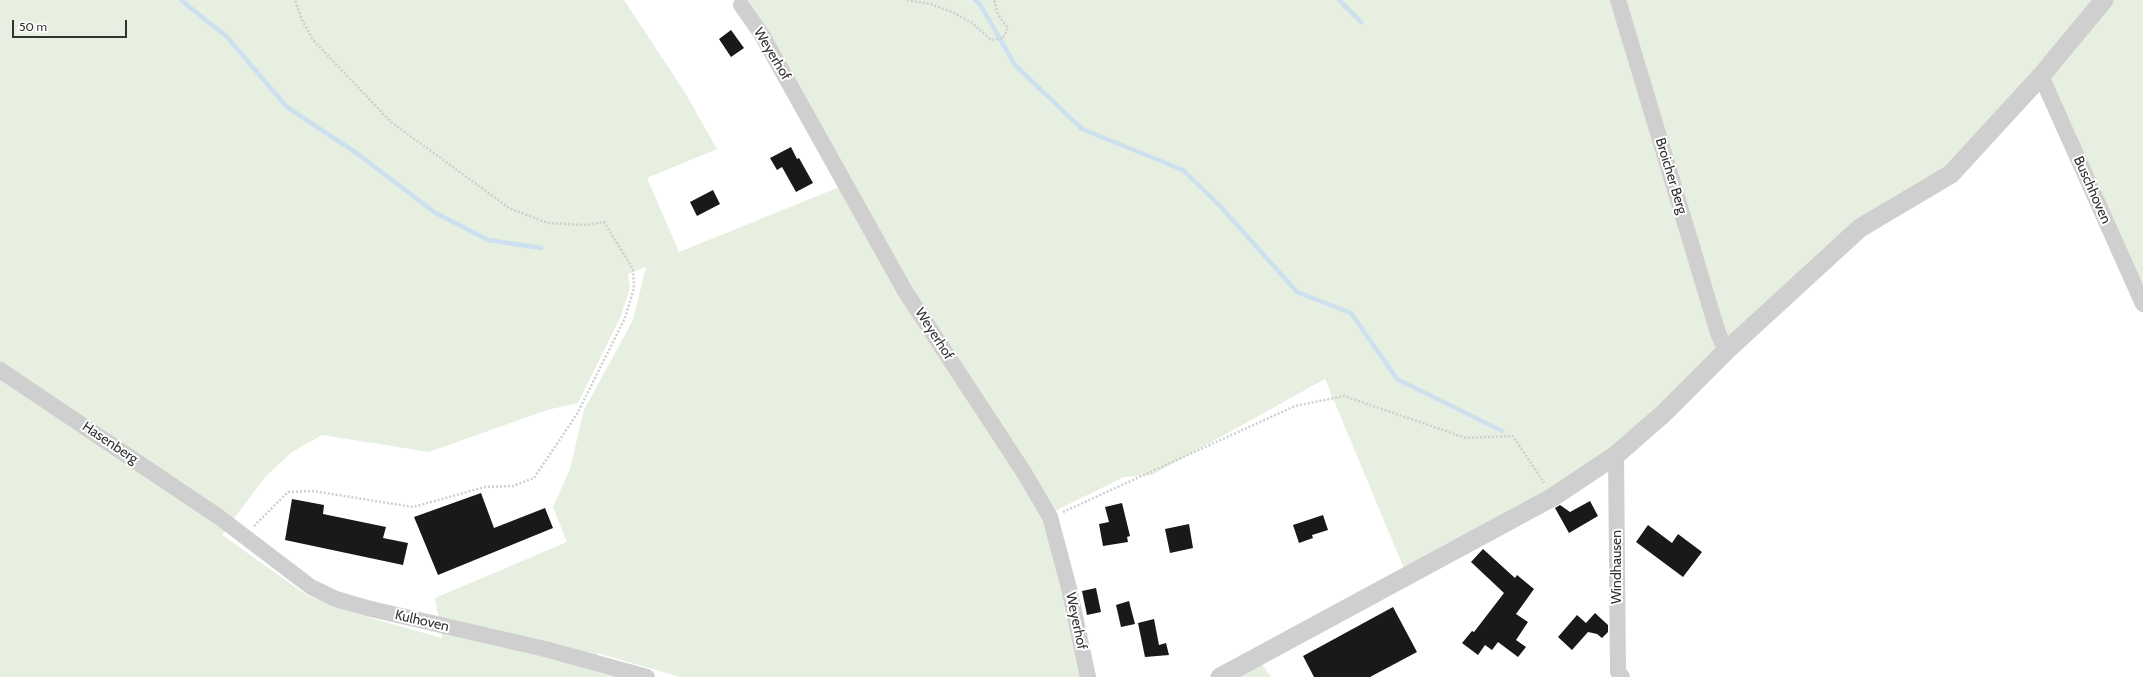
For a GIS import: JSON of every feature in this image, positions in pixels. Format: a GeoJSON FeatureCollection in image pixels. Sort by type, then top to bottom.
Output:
{"type":"FeatureCollection","features":[{"type":"Feature","properties":{"kind":"street","name":"Broicher Berg"},"geometry":{"type":"LineString","coordinates":[[1618,0],[1718,333],[1726,351]]}},
{"type":"Feature","properties":{"kind":"street"},"geometry":{"type":"LineString","coordinates":[[1220,677],[1553,497],[1616,455],[1663,414],[1726,351],[1860,228],[1952,174],[2041,76],[2104,0]]}},
{"type":"Feature","properties":{"kind":"street","name":"Weyerhof"},"geometry":{"type":"LineString","coordinates":[[741,5],[762,35],[906,291],[1025,474],[1050,518],[1069,588],[1088,677]]}},
{"type":"Feature","properties":{"kind":"street","name":"Buschhoven"},"geometry":{"type":"LineString","coordinates":[[2041,76],[2143,304]]}},
{"type":"Feature","properties":{"kind":"street","name":"Hasenberg"},"geometry":{"type":"LineString","coordinates":[[0,370],[219,517]]}},
{"type":"Feature","properties":{"kind":"street","name":"Windhausen"},"geometry":{"type":"LineString","coordinates":[[1616,455],[1618,672],[1622,677]]}},
{"type":"Feature","properties":{"kind":"street","name":"Kulhoven"},"geometry":{"type":"LineString","coordinates":[[219,517],[311,587],[336,599],[367,608],[545,649],[647,677]]}},
{"type":"Feature","properties":{"kind":"path"},"geometry":{"type":"LineString","coordinates":[[243,536],[288,492],[312,491],[413,507],[485,487],[513,486],[534,478],[581,408],[625,318],[634,288],[633,269],[604,222],[585,225],[548,223],[509,208],[391,122],[313,40],[302,20],[295,0]]}},
{"type":"Feature","properties":{"kind":"path"},"geometry":{"type":"LineString","coordinates":[[908,0],[931,4],[952,12],[971,22],[991,40],[999,40],[1003,38],[1008,28],[998,15],[994,0]]}},
{"type":"Feature","properties":{"kind":"path"},"geometry":{"type":"LineString","coordinates":[[1050,518],[1295,406],[1344,396],[1466,438],[1513,436],[1553,497]]}},
{"type":"Feature","properties":{"kind":"green space"},"geometry":{"type":"Polygon","coordinates":[[[0,0],[624,0],[684,91],[717,149],[647,178],[679,252],[847,184],[737,0],[2143,0],[2143,304],[2041,77],[1951,174],[1860,228],[1616,455],[1407,576],[1325,379],[1152,475],[1124,477],[1055,511],[1088,677],[680,677],[597,653],[601,672],[621,677],[0,677],[0,0]],[[646,267],[628,274],[630,288],[620,318],[578,403],[547,410],[429,452],[322,435],[292,452],[265,477],[222,535],[308,596],[357,614],[442,638],[435,598],[567,542],[553,507],[570,469],[584,410],[633,320],[646,267]]]}},
{"type":"Feature","properties":{"kind":"green space"},"geometry":{"type":"Polygon","coordinates":[[[1257,657],[1271,677],[1222,677],[1257,657]]]}},
{"type":"Feature","properties":{"kind":"building"},"geometry":{"type":"Polygon","coordinates":[[[731,30],[744,48],[731,57],[719,39],[731,30]]]}},
{"type":"Feature","properties":{"kind":"building"},"geometry":{"type":"Polygon","coordinates":[[[791,147],[813,183],[796,192],[782,167],[777,170],[770,158],[791,147]]]}},
{"type":"Feature","properties":{"kind":"building"},"geometry":{"type":"Polygon","coordinates":[[[713,190],[720,204],[697,216],[690,202],[713,190]]]}},
{"type":"Feature","properties":{"kind":"building"},"geometry":{"type":"Polygon","coordinates":[[[481,493],[494,528],[545,508],[553,528],[438,575],[414,517],[481,493]]]}},
{"type":"Feature","properties":{"kind":"building"},"geometry":{"type":"Polygon","coordinates":[[[292,499],[324,505],[323,514],[386,527],[383,538],[408,543],[403,565],[285,540],[292,499]]]}},
{"type":"Feature","properties":{"kind":"building"},"geometry":{"type":"Polygon","coordinates":[[[1590,501],[1598,516],[1569,533],[1555,508],[1560,505],[1570,512],[1590,501]]]}},
{"type":"Feature","properties":{"kind":"building"},"geometry":{"type":"Polygon","coordinates":[[[1122,503],[1130,536],[1127,537],[1128,542],[1103,546],[1099,524],[1109,522],[1105,507],[1122,503]]]}},
{"type":"Feature","properties":{"kind":"building"},"geometry":{"type":"Polygon","coordinates":[[[1323,515],[1328,530],[1312,535],[1313,538],[1299,543],[1293,525],[1323,515]]]}},
{"type":"Feature","properties":{"kind":"building"},"geometry":{"type":"Polygon","coordinates":[[[1189,524],[1193,548],[1170,553],[1165,529],[1189,524]]]}},
{"type":"Feature","properties":{"kind":"building"},"geometry":{"type":"Polygon","coordinates":[[[1648,525],[1672,543],[1678,534],[1702,552],[1683,577],[1636,542],[1648,525]]]}},
{"type":"Feature","properties":{"kind":"building"},"geometry":{"type":"Polygon","coordinates":[[[1483,549],[1515,578],[1517,575],[1534,589],[1516,614],[1528,622],[1516,640],[1526,647],[1518,657],[1498,642],[1492,650],[1485,645],[1478,655],[1462,643],[1472,631],[1474,632],[1504,593],[1471,562],[1483,549]]]}},
{"type":"Feature","properties":{"kind":"building"},"geometry":{"type":"Polygon","coordinates":[[[1096,588],[1101,612],[1087,615],[1082,591],[1096,588]]]}},
{"type":"Feature","properties":{"kind":"building"},"geometry":{"type":"Polygon","coordinates":[[[1129,601],[1135,624],[1121,627],[1116,605],[1129,601]]]}},
{"type":"Feature","properties":{"kind":"building"},"geometry":{"type":"Polygon","coordinates":[[[1393,607],[1417,652],[1370,677],[1314,677],[1303,656],[1393,607]]]}},
{"type":"Feature","properties":{"kind":"building"},"geometry":{"type":"Polygon","coordinates":[[[1595,613],[1608,625],[1608,632],[1602,638],[1597,634],[1588,632],[1572,650],[1558,637],[1577,615],[1586,623],[1595,613]]]}},
{"type":"Feature","properties":{"kind":"building"},"geometry":{"type":"Polygon","coordinates":[[[1154,619],[1159,645],[1166,643],[1169,655],[1145,657],[1138,623],[1154,619]]]}},
{"type":"Feature","properties":{"kind":"waterway"},"geometry":{"type":"LineString","coordinates":[[181,0],[227,37],[287,107],[358,154],[434,212],[488,240],[541,248]]}},
{"type":"Feature","properties":{"kind":"waterway"},"geometry":{"type":"LineString","coordinates":[[975,0],[980,4],[1015,65],[1082,129],[1183,170],[1221,207],[1297,292],[1351,313],[1397,379],[1502,431]]}},
{"type":"Feature","properties":{"kind":"waterway"},"geometry":{"type":"LineString","coordinates":[[1339,0],[1361,22]]}}]}
